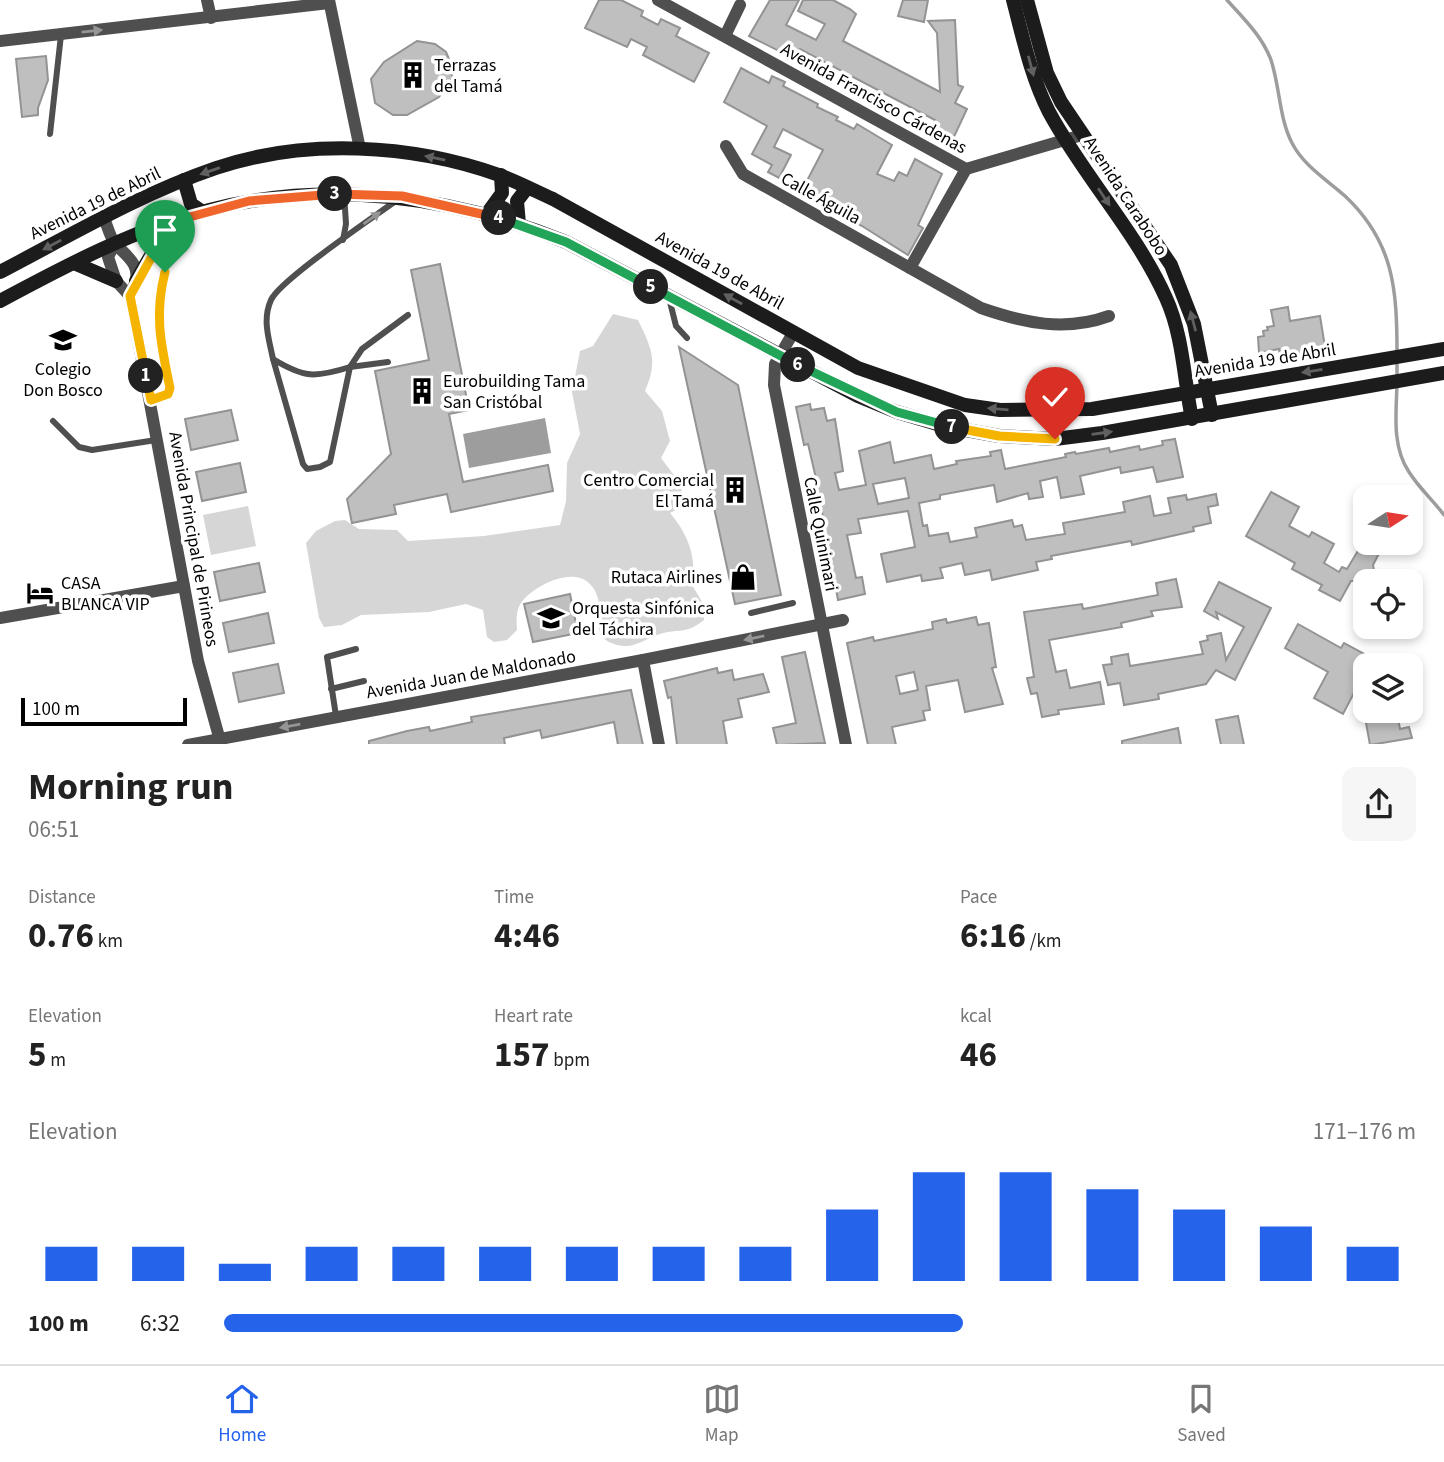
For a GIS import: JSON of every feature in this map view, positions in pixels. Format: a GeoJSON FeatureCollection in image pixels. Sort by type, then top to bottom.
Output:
{"type":"FeatureCollection","features":[{"type":"Feature","properties":{"kind":"main road","name":"Avenida Carabobo"},"geometry":{"type":"LineString","coordinates":[[1013,0],[1034,78],[1066,141],[1134,241],[1168,301],[1176,328],[1192,419]]}},
{"type":"Feature","properties":{"kind":"main road","name":"Avenida Carabobo"},"geometry":{"type":"LineString","coordinates":[[1027,0],[1047,73],[1082,135],[1171,265],[1194,324],[1212,415]]}},
{"type":"Feature","properties":{"kind":"main road","name":"Avenida 19 de Abril"},"geometry":{"type":"LineString","coordinates":[[0,272],[104,218],[184,180],[219,167],[271,156],[360,149],[407,152],[501,175],[553,199],[858,368],[965,405],[1066,412],[1444,349]]}},
{"type":"Feature","properties":{"kind":"main road"},"geometry":{"type":"LineString","coordinates":[[486,215],[502,193],[501,175]]}},
{"type":"Feature","properties":{"kind":"main road"},"geometry":{"type":"LineString","coordinates":[[184,180],[191,204],[203,212]]}},
{"type":"Feature","properties":{"kind":"main road"},"geometry":{"type":"LineString","coordinates":[[519,223],[517,201],[527,188]]}},
{"type":"Feature","properties":{"kind":"main road"},"geometry":{"type":"LineString","coordinates":[[0,300],[115,243],[203,212],[249,201],[344,193],[402,196],[519,223],[566,242],[858,396],[897,412],[944,426],[999,436],[1055,439],[1192,419],[1444,373]]}},
{"type":"Feature","properties":{"kind":"main road"},"geometry":{"type":"LineString","coordinates":[[136,281],[170,223]]}},
{"type":"Feature","properties":{"kind":"main road"},"geometry":{"type":"LineString","coordinates":[[75,262],[116,281]]}},
{"type":"Feature","properties":{"kind":"street"},"geometry":{"type":"LineString","coordinates":[[207,0],[211,18]]}},
{"type":"Feature","properties":{"kind":"street","name":"Avenida Francisco Cárdenas"},"geometry":{"type":"LineString","coordinates":[[658,0],[966,169],[1082,135]]}},
{"type":"Feature","properties":{"kind":"street"},"geometry":{"type":"LineString","coordinates":[[0,41],[329,2],[360,149]]}},
{"type":"Feature","properties":{"kind":"street"},"geometry":{"type":"LineString","coordinates":[[725,36],[740,5]]}},
{"type":"Feature","properties":{"kind":"street","name":"Calle Águila"},"geometry":{"type":"LineString","coordinates":[[726,146],[743,174],[957,297],[1022,322],[1062,326],[1089,324],[1110,316]]}},
{"type":"Feature","properties":{"kind":"street"},"geometry":{"type":"LineString","coordinates":[[910,268],[966,169]]}},
{"type":"Feature","properties":{"kind":"street"},"geometry":{"type":"LineString","coordinates":[[104,218],[115,243],[128,252],[136,281],[130,296],[116,281],[108,257],[115,243]]}},
{"type":"Feature","properties":{"kind":"street","name":"Avenida Principal de Pirineos"},"geometry":{"type":"LineString","coordinates":[[130,296],[198,661],[220,741]]}},
{"type":"Feature","properties":{"kind":"street","name":"Calle Quinimari"},"geometry":{"type":"LineString","coordinates":[[793,333],[775,364],[775,395],[846,744]]}},
{"type":"Feature","properties":{"kind":"street"},"geometry":{"type":"LineString","coordinates":[[0,618],[184,586]]}},
{"type":"Feature","properties":{"kind":"street","name":"Avenida Juan de Maldonado"},"geometry":{"type":"LineString","coordinates":[[188,744],[220,741],[336,716],[843,620]]}},
{"type":"Feature","properties":{"kind":"street"},"geometry":{"type":"LineString","coordinates":[[643,660],[659,744]]}},
{"type":"Feature","properties":{"kind":"lane"},"geometry":{"type":"LineString","coordinates":[[50,134],[61,35]]}},
{"type":"Feature","properties":{"kind":"lane"},"geometry":{"type":"LineString","coordinates":[[343,240],[346,224],[344,193]]}},
{"type":"Feature","properties":{"kind":"lane"},"geometry":{"type":"LineString","coordinates":[[402,196],[287,282],[271,299],[266,327],[272,359],[303,464],[307,468],[320,467],[330,462],[351,367],[362,349],[408,316]]}},
{"type":"Feature","properties":{"kind":"lane"},"geometry":{"type":"LineString","coordinates":[[151,400],[168,394],[170,388],[158,326],[157,301],[165,272]]}},
{"type":"Feature","properties":{"kind":"lane"},"geometry":{"type":"LineString","coordinates":[[669,296],[676,326],[687,338]]}},
{"type":"Feature","properties":{"kind":"lane"},"geometry":{"type":"LineString","coordinates":[[272,359],[295,373],[309,376],[327,375],[351,367],[388,362]]}},
{"type":"Feature","properties":{"kind":"lane"},"geometry":{"type":"LineString","coordinates":[[53,421],[79,447],[92,450],[158,440]]}},
{"type":"Feature","properties":{"kind":"lane"},"geometry":{"type":"LineString","coordinates":[[751,613],[793,603]]}},
{"type":"Feature","properties":{"kind":"lane"},"geometry":{"type":"LineString","coordinates":[[336,716],[327,657],[332,653],[356,649]]}},
{"type":"Feature","properties":{"kind":"lane"},"geometry":{"type":"LineString","coordinates":[[331,689],[364,681]]}},
{"type":"Feature","properties":{"kind":"shaded area"},"geometry":{"type":"Polygon","coordinates":[[[613,314],[638,320],[650,347],[652,363],[645,391],[662,411],[670,441],[661,458],[680,483],[685,505],[670,513],[690,546],[692,585],[704,605],[704,620],[687,629],[660,634],[633,645],[614,644],[606,640],[599,630],[599,604],[593,587],[585,580],[566,577],[545,584],[523,600],[517,612],[517,630],[507,640],[494,642],[487,637],[483,610],[466,604],[429,612],[361,615],[342,625],[324,627],[319,618],[306,543],[316,531],[335,521],[345,520],[359,529],[397,530],[408,541],[484,536],[560,525],[566,501],[567,463],[580,434],[572,392],[580,351],[593,346],[613,314]]]}},
{"type":"Feature","properties":{"kind":"shaded area"},"geometry":{"type":"Polygon","coordinates":[[[545,418],[551,453],[469,468],[463,434],[545,418]]]}},
{"type":"Feature","properties":{"kind":"shaded area"},"geometry":{"type":"Polygon","coordinates":[[[248,506],[256,546],[211,555],[203,515],[248,506]]]}},
{"type":"Feature","properties":{"kind":"building"},"geometry":{"type":"Polygon","coordinates":[[[599,0],[621,0],[643,11],[641,16],[658,25],[661,19],[680,28],[676,36],[709,53],[694,82],[643,55],[647,47],[631,39],[627,47],[585,28],[599,0]]]}},
{"type":"Feature","properties":{"kind":"building"},"geometry":{"type":"Polygon","coordinates":[[[770,0],[799,0],[786,25],[816,40],[825,24],[798,11],[803,0],[833,0],[850,9],[856,14],[843,41],[940,92],[937,33],[928,21],[955,20],[958,85],[963,87],[955,103],[967,109],[952,141],[930,130],[935,120],[800,49],[795,59],[749,36],[770,0]]]}},
{"type":"Feature","properties":{"kind":"building"},"geometry":{"type":"Polygon","coordinates":[[[903,0],[928,0],[924,22],[898,16],[903,0]]]}},
{"type":"Feature","properties":{"kind":"building","name":"Terrazas del Tamá"},"geometry":{"type":"Polygon","coordinates":[[[417,41],[435,44],[446,52],[452,66],[452,79],[439,97],[407,115],[393,115],[375,103],[371,79],[384,62],[417,41]]]}},
{"type":"Feature","properties":{"kind":"building"},"geometry":{"type":"Polygon","coordinates":[[[46,56],[48,80],[38,115],[22,117],[16,59],[46,56]]]}},
{"type":"Feature","properties":{"kind":"building"},"geometry":{"type":"Polygon","coordinates":[[[741,68],[769,83],[772,76],[785,82],[783,86],[818,104],[817,107],[838,117],[836,120],[854,129],[857,124],[892,145],[877,174],[894,181],[899,172],[907,176],[915,159],[942,174],[918,225],[923,228],[908,255],[862,226],[800,194],[823,150],[783,129],[774,147],[791,155],[779,178],[768,172],[772,165],[752,154],[767,126],[724,102],[741,68]]]}},
{"type":"Feature","properties":{"kind":"building","name":"Eurobuilding Tama San Cristóbal"},"geometry":{"type":"Polygon","coordinates":[[[440,264],[469,410],[449,414],[463,482],[548,465],[553,491],[451,512],[447,494],[394,505],[396,514],[352,523],[347,499],[391,454],[375,371],[429,360],[411,270],[440,264]]]}},
{"type":"Feature","properties":{"kind":"building"},"geometry":{"type":"Polygon","coordinates":[[[1288,307],[1290,321],[1320,316],[1325,347],[1314,349],[1315,353],[1290,358],[1289,354],[1280,356],[1279,349],[1259,353],[1258,337],[1264,336],[1263,331],[1268,330],[1267,327],[1274,326],[1271,310],[1288,307]]]}},
{"type":"Feature","properties":{"kind":"building","name":"Centro Comercial El Tamá"},"geometry":{"type":"Polygon","coordinates":[[[679,347],[738,385],[781,595],[735,604],[679,347]]]}},
{"type":"Feature","properties":{"kind":"building"},"geometry":{"type":"Polygon","coordinates":[[[810,404],[811,410],[824,408],[827,421],[835,419],[843,471],[835,473],[839,490],[866,485],[859,451],[890,442],[894,463],[931,455],[934,469],[957,464],[956,461],[991,456],[990,452],[1001,450],[1005,469],[1066,457],[1065,454],[1075,452],[1076,454],[1109,448],[1110,452],[1139,446],[1140,450],[1163,445],[1162,441],[1175,439],[1183,477],[1157,482],[1153,467],[1121,473],[1120,467],[1080,476],[1084,494],[1061,498],[1057,477],[1040,481],[1043,497],[1029,499],[1028,493],[997,502],[994,485],[940,495],[940,499],[919,503],[923,526],[927,525],[929,536],[948,533],[950,542],[977,537],[975,528],[1012,520],[1014,527],[1022,525],[1026,540],[1065,534],[1063,523],[1125,512],[1123,502],[1150,496],[1154,516],[1171,513],[1168,498],[1186,495],[1187,500],[1216,494],[1218,505],[1208,507],[1211,523],[1193,527],[1194,531],[1132,545],[1131,541],[1051,556],[1052,559],[1036,562],[1038,570],[992,580],[990,570],[965,575],[962,563],[940,568],[943,578],[922,581],[921,575],[887,582],[881,554],[915,547],[908,511],[858,519],[861,533],[847,535],[856,578],[862,577],[865,594],[838,600],[815,474],[808,444],[804,445],[796,407],[810,404]],[[905,478],[873,484],[878,504],[909,498],[905,478]]]}},
{"type":"Feature","properties":{"kind":"building"},"geometry":{"type":"Polygon","coordinates":[[[231,410],[238,440],[191,450],[185,419],[231,410]]]}},
{"type":"Feature","properties":{"kind":"building"},"geometry":{"type":"Polygon","coordinates":[[[240,463],[246,492],[202,501],[196,472],[240,463]]]}},
{"type":"Feature","properties":{"kind":"building"},"geometry":{"type":"Polygon","coordinates":[[[1271,492],[1299,507],[1289,526],[1309,537],[1312,532],[1334,544],[1324,563],[1339,572],[1342,567],[1347,569],[1355,555],[1378,555],[1374,569],[1353,569],[1353,581],[1340,601],[1319,590],[1322,585],[1292,569],[1295,563],[1246,536],[1271,492]]]}},
{"type":"Feature","properties":{"kind":"building"},"geometry":{"type":"Polygon","coordinates":[[[259,563],[265,592],[220,601],[214,572],[259,563]]]}},
{"type":"Feature","properties":{"kind":"building"},"geometry":{"type":"Polygon","coordinates":[[[1176,579],[1182,607],[1151,611],[1153,616],[1121,623],[1122,627],[1049,640],[1056,672],[1066,670],[1070,688],[1100,682],[1104,704],[1058,710],[1059,714],[1042,717],[1037,693],[1031,694],[1027,678],[1034,677],[1024,612],[1082,604],[1083,609],[1158,595],[1156,583],[1176,579]]]}},
{"type":"Feature","properties":{"kind":"building"},"geometry":{"type":"Polygon","coordinates":[[[1219,582],[1271,608],[1235,680],[1216,670],[1206,684],[1158,694],[1159,699],[1124,705],[1120,683],[1108,685],[1103,665],[1112,664],[1111,657],[1128,654],[1130,666],[1203,654],[1200,642],[1208,640],[1207,636],[1221,633],[1226,660],[1244,627],[1216,612],[1218,619],[1204,611],[1219,582]]]}},
{"type":"Feature","properties":{"kind":"building","name":"Orquesta Sinfónica del Táchira"},"geometry":{"type":"Polygon","coordinates":[[[570,594],[578,633],[533,642],[524,604],[570,594]]]}},
{"type":"Feature","properties":{"kind":"building"},"geometry":{"type":"Polygon","coordinates":[[[268,613],[274,643],[229,652],[223,623],[268,613]]]}},
{"type":"Feature","properties":{"kind":"building"},"geometry":{"type":"Polygon","coordinates":[[[976,617],[978,625],[989,623],[996,667],[992,668],[1003,704],[965,712],[958,680],[926,686],[930,710],[923,711],[925,720],[892,727],[896,744],[868,744],[847,643],[873,637],[874,641],[933,629],[932,622],[946,619],[947,623],[976,617]],[[914,672],[896,676],[900,694],[918,690],[914,672]]]}},
{"type":"Feature","properties":{"kind":"building"},"geometry":{"type":"Polygon","coordinates":[[[1298,624],[1341,648],[1344,643],[1363,653],[1353,653],[1353,695],[1343,714],[1314,698],[1328,672],[1285,648],[1298,624]]]}},
{"type":"Feature","properties":{"kind":"building"},"geometry":{"type":"Polygon","coordinates":[[[805,652],[825,743],[777,744],[773,728],[796,723],[782,657],[805,652]]]}},
{"type":"Feature","properties":{"kind":"building"},"geometry":{"type":"Polygon","coordinates":[[[278,664],[284,693],[239,702],[233,673],[278,664]]]}},
{"type":"Feature","properties":{"kind":"building"},"geometry":{"type":"Polygon","coordinates":[[[717,668],[718,673],[732,670],[734,680],[763,674],[769,692],[738,699],[742,717],[723,721],[727,744],[677,744],[671,697],[668,698],[664,681],[717,668]]]}},
{"type":"Feature","properties":{"kind":"building"},"geometry":{"type":"Polygon","coordinates":[[[631,690],[643,744],[618,744],[614,722],[542,738],[540,730],[504,738],[505,744],[369,744],[369,741],[407,731],[429,727],[430,731],[472,722],[471,717],[631,690]]]}},
{"type":"Feature","properties":{"kind":"building"},"geometry":{"type":"Polygon","coordinates":[[[1238,716],[1244,744],[1221,744],[1216,720],[1238,716]]]}},
{"type":"Feature","properties":{"kind":"building"},"geometry":{"type":"Polygon","coordinates":[[[1366,723],[1399,723],[1400,729],[1409,727],[1412,738],[1370,744],[1366,723]]]}},
{"type":"Feature","properties":{"kind":"building"},"geometry":{"type":"Polygon","coordinates":[[[1178,728],[1181,744],[1122,744],[1122,741],[1178,728]]]}},
{"type":"Feature","properties":{"kind":"waterway"},"geometry":{"type":"LineString","coordinates":[[1227,0],[1252,28],[1267,51],[1274,70],[1284,123],[1297,151],[1361,213],[1383,249],[1396,308],[1397,353]]}},
{"type":"Feature","properties":{"kind":"waterway"},"geometry":{"type":"LineString","coordinates":[[1397,361],[1397,378]]}},
{"type":"Feature","properties":{"kind":"waterway"},"geometry":{"type":"LineString","coordinates":[[1397,385],[1396,430],[1400,452],[1413,478],[1444,515]]}},
{"type":"Feature","properties":{"kind":"place","name":"Terrazas del Tamá"},"geometry":{"type":"Point","coordinates":[413,75]}},
{"type":"Feature","properties":{"kind":"place","name":"Colegio Don Bosco"},"geometry":{"type":"Point","coordinates":[63,340]}},
{"type":"Feature","properties":{"kind":"place","name":"Eurobuilding Tama San Cristóbal"},"geometry":{"type":"Point","coordinates":[422,391]}},
{"type":"Feature","properties":{"kind":"place","name":"Centro Comercial El Tamá"},"geometry":{"type":"Point","coordinates":[735,490]}},
{"type":"Feature","properties":{"kind":"place","name":"Rutaca Airlines"},"geometry":{"type":"Point","coordinates":[743,577]}},
{"type":"Feature","properties":{"kind":"place","name":"CASA BLANCA VIP"},"geometry":{"type":"Point","coordinates":[40,593]}},
{"type":"Feature","properties":{"kind":"place","name":"Orquesta Sinfónica del Táchira"},"geometry":{"type":"Point","coordinates":[551,618]}},
{"type":"Feature","properties":{"kind":"route"},"geometry":{"type":"LineString","coordinates":[[165,272],[157,301],[158,326],[170,388],[168,394],[151,400],[130,296],[170,223],[249,201],[344,193],[402,196],[524,225],[566,242],[780,356],[858,396],[897,412],[944,426],[999,436],[1055,439]]}}]}
